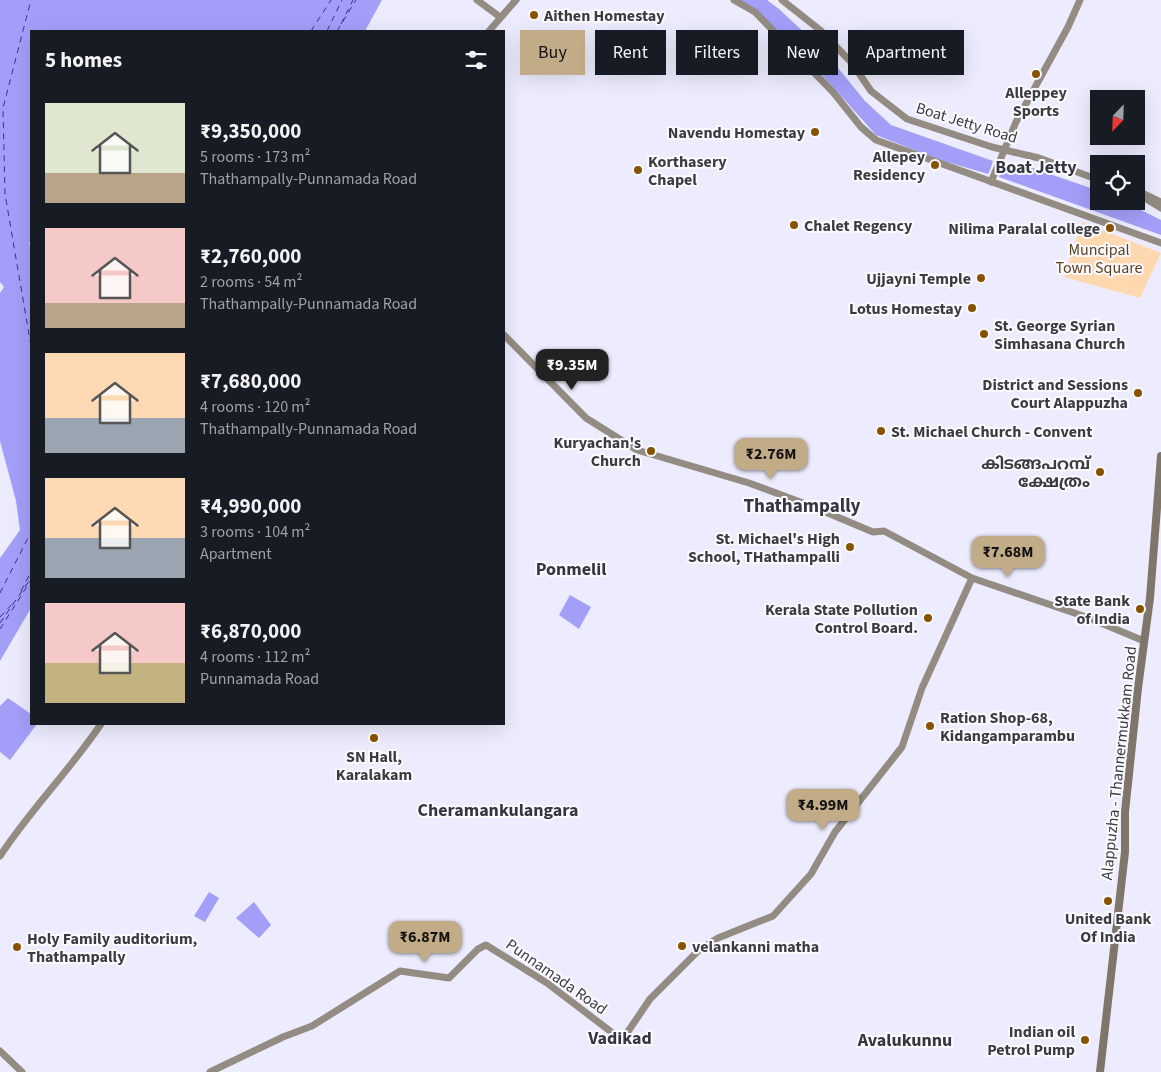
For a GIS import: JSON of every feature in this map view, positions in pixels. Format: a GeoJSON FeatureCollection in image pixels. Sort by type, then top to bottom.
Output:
{"type":"FeatureCollection","features":[{"type":"Feature","properties":{"kind":"main road"},"geometry":{"type":"LineString","coordinates":[[477,0],[500,17]]}},
{"type":"Feature","properties":{"kind":"main road"},"geometry":{"type":"LineString","coordinates":[[490,30],[516,0]]}},
{"type":"Feature","properties":{"kind":"main road"},"geometry":{"type":"LineString","coordinates":[[734,0],[755,12],[832,92],[860,127],[876,140],[1161,243]]}},
{"type":"Feature","properties":{"kind":"main road","name":"Boat Jetty Road"},"geometry":{"type":"LineString","coordinates":[[782,0],[820,30],[852,63],[871,91],[903,116],[992,147],[1005,148],[1040,158],[1090,177]]}},
{"type":"Feature","properties":{"kind":"main road"},"geometry":{"type":"LineString","coordinates":[[991,182],[1016,122],[1068,27],[1080,0]]}},
{"type":"Feature","properties":{"kind":"main road"},"geometry":{"type":"LineString","coordinates":[[1145,194],[1161,202]]}},
{"type":"Feature","properties":{"kind":"main road"},"geometry":{"type":"LineString","coordinates":[[1145,198],[1161,208]]}},
{"type":"Feature","properties":{"kind":"main road"},"geometry":{"type":"LineString","coordinates":[[505,337],[586,418],[637,450],[749,484],[873,532],[884,531],[972,578],[1089,618],[1144,641]]}},
{"type":"Feature","properties":{"kind":"main road","name":"Alappuzha - Thannermukkam Road"},"geometry":{"type":"LineString","coordinates":[[1100,1072],[1125,852],[1125,812],[1158,510],[1161,456]]}},
{"type":"Feature","properties":{"kind":"main road","name":"Punnamada Road"},"geometry":{"type":"LineString","coordinates":[[210,1072],[312,1026],[400,970],[449,978],[478,949],[486,945],[547,983],[614,1034],[625,1036],[650,998],[698,951],[718,938],[743,930],[772,916],[811,874],[835,832],[902,747],[922,688],[972,578]]}},
{"type":"Feature","properties":{"kind":"main road"},"geometry":{"type":"LineString","coordinates":[[0,856],[23,824],[74,762],[99,725]]}},
{"type":"Feature","properties":{"kind":"main road"},"geometry":{"type":"LineString","coordinates":[[0,1051],[22,1072]]}},
{"type":"Feature","properties":{"kind":"green space","name":"Muncipal Town Square"},"geometry":{"type":"Polygon","coordinates":[[[1082,222],[1161,253],[1140,298],[1064,277],[1082,222]]]}},
{"type":"Feature","properties":{"kind":"shaded area"},"geometry":{"type":"Polygon","coordinates":[[[0,0],[382,0],[366,30],[30,30],[30,610],[0,661],[0,558],[20,530],[16,501],[0,441],[0,293],[4,287],[0,282],[0,0]]]}},
{"type":"Feature","properties":{"kind":"shaded area"},"geometry":{"type":"Polygon","coordinates":[[[739,0],[767,0],[801,30],[776,30],[755,10],[739,0]]]}},
{"type":"Feature","properties":{"kind":"shaded area"},"geometry":{"type":"Polygon","coordinates":[[[838,68],[865,101],[891,125],[993,161],[988,174],[937,159],[876,135],[822,75],[838,75],[838,68]]]}},
{"type":"Feature","properties":{"kind":"shaded area"},"geometry":{"type":"Polygon","coordinates":[[[1021,164],[1090,188],[1090,210],[999,177],[1000,174],[990,170],[1000,173],[1004,165],[1021,164]]]}},
{"type":"Feature","properties":{"kind":"shaded area"},"geometry":{"type":"Polygon","coordinates":[[[1091,210],[1141,210],[1161,220],[1161,235],[1091,210]]]}},
{"type":"Feature","properties":{"kind":"shaded area"},"geometry":{"type":"Polygon","coordinates":[[[570,595],[591,607],[579,629],[559,615],[570,595]]]}},
{"type":"Feature","properties":{"kind":"shaded area"},"geometry":{"type":"Polygon","coordinates":[[[8,698],[30,713],[30,725],[36,725],[10,760],[0,752],[0,706],[8,698]]]}},
{"type":"Feature","properties":{"kind":"shaded area"},"geometry":{"type":"Polygon","coordinates":[[[209,892],[219,898],[205,922],[194,916],[209,892]]]}},
{"type":"Feature","properties":{"kind":"shaded area"},"geometry":{"type":"Polygon","coordinates":[[[254,902],[271,925],[259,938],[236,918],[254,902]]]}},
{"type":"Feature","properties":{"kind":"ferry route"},"geometry":{"type":"LineString","coordinates":[[30,340],[5,194],[3,108],[31,0]]}},
{"type":"Feature","properties":{"kind":"ferry route"},"geometry":{"type":"LineString","coordinates":[[312,30],[331,0]]}},
{"type":"Feature","properties":{"kind":"ferry route"},"geometry":{"type":"LineString","coordinates":[[327,30],[342,0]]}},
{"type":"Feature","properties":{"kind":"ferry route"},"geometry":{"type":"LineString","coordinates":[[341,24],[353,0]]}},
{"type":"Feature","properties":{"kind":"ferry route"},"geometry":{"type":"LineString","coordinates":[[338,30],[356,0]]}},
{"type":"Feature","properties":{"kind":"ferry route"},"geometry":{"type":"LineString","coordinates":[[0,593],[30,534]]}},
{"type":"Feature","properties":{"kind":"ferry route"},"geometry":{"type":"LineString","coordinates":[[21,591],[30,574]]}},
{"type":"Feature","properties":{"kind":"ferry route"},"geometry":{"type":"LineString","coordinates":[[0,623],[30,579]]}},
{"type":"Feature","properties":{"kind":"ferry route"},"geometry":{"type":"LineString","coordinates":[[0,629],[30,582]]}},
{"type":"Feature","properties":{"kind":"ferry route"},"geometry":{"type":"LineString","coordinates":[[0,617],[15,601]]}},
{"type":"Feature","properties":{"kind":"place","name":"Aithen Homestay"},"geometry":{"type":"Point","coordinates":[534,15]}},
{"type":"Feature","properties":{"kind":"place","name":"Alleppey Sports"},"geometry":{"type":"Point","coordinates":[1036,74]}},
{"type":"Feature","properties":{"kind":"place","name":"Navendu Homestay"},"geometry":{"type":"Point","coordinates":[815,132]}},
{"type":"Feature","properties":{"kind":"place","name":"Allepey Residency"},"geometry":{"type":"Point","coordinates":[935,165]}},
{"type":"Feature","properties":{"kind":"place","name":"Korthasery Chapel"},"geometry":{"type":"Point","coordinates":[638,170]}},
{"type":"Feature","properties":{"kind":"place","name":"Chalet Regency"},"geometry":{"type":"Point","coordinates":[794,225]}},
{"type":"Feature","properties":{"kind":"place","name":"Nilima Paralal college"},"geometry":{"type":"Point","coordinates":[1110,228]}},
{"type":"Feature","properties":{"kind":"place","name":"Ujjayni Temple"},"geometry":{"type":"Point","coordinates":[981,278]}},
{"type":"Feature","properties":{"kind":"place","name":"Lotus Homestay"},"geometry":{"type":"Point","coordinates":[972,308]}},
{"type":"Feature","properties":{"kind":"place","name":"St. George Syrian Simhasana Church"},"geometry":{"type":"Point","coordinates":[984,334]}},
{"type":"Feature","properties":{"kind":"place","name":"District and Sessions Court Alappuzha"},"geometry":{"type":"Point","coordinates":[1138,393]}},
{"type":"Feature","properties":{"kind":"place","name":"St. Michael Church - Convent"},"geometry":{"type":"Point","coordinates":[881,431]}},
{"type":"Feature","properties":{"kind":"place","name":"Kuryachan's Church"},"geometry":{"type":"Point","coordinates":[651,451]}},
{"type":"Feature","properties":{"kind":"place","name":"കിടങ്ങപറമ്പ് ക്ഷേത്രം"},"geometry":{"type":"Point","coordinates":[1100,472]}},
{"type":"Feature","properties":{"kind":"place","name":"St. Michael's High School, THathampalli"},"geometry":{"type":"Point","coordinates":[850,547]}},
{"type":"Feature","properties":{"kind":"place","name":"State Bank of India"},"geometry":{"type":"Point","coordinates":[1140,609]}},
{"type":"Feature","properties":{"kind":"place","name":"Kerala State Pollution Control Board."},"geometry":{"type":"Point","coordinates":[928,618]}},
{"type":"Feature","properties":{"kind":"place","name":"Ration Shop-68, Kidangamparambu"},"geometry":{"type":"Point","coordinates":[930,726]}},
{"type":"Feature","properties":{"kind":"place","name":"SN Hall, Karalakam"},"geometry":{"type":"Point","coordinates":[374,738]}},
{"type":"Feature","properties":{"kind":"place","name":"United Bank Of India"},"geometry":{"type":"Point","coordinates":[1108,901]}},
{"type":"Feature","properties":{"kind":"place","name":"velankanni matha"},"geometry":{"type":"Point","coordinates":[682,946]}},
{"type":"Feature","properties":{"kind":"place","name":"Holy Family auditorium, Thathampally"},"geometry":{"type":"Point","coordinates":[17,947]}},
{"type":"Feature","properties":{"kind":"place","name":"Indian oil Petrol Pump"},"geometry":{"type":"Point","coordinates":[1085,1040]}},
{"type":"Feature","properties":{"kind":"district","name":"Boat Jetty"},"geometry":{"type":"Point","coordinates":[1036,167]}},
{"type":"Feature","properties":{"kind":"district","name":"Thathampally"},"geometry":{"type":"Point","coordinates":[802,505]}},
{"type":"Feature","properties":{"kind":"district","name":"Ponmelil"},"geometry":{"type":"Point","coordinates":[571,569]}},
{"type":"Feature","properties":{"kind":"district","name":"Cheramankulangara"},"geometry":{"type":"Point","coordinates":[498,810]}},
{"type":"Feature","properties":{"kind":"district","name":"Vadikad"},"geometry":{"type":"Point","coordinates":[620,1038]}},
{"type":"Feature","properties":{"kind":"district","name":"Avalukunnu"},"geometry":{"type":"Point","coordinates":[905,1040]}}]}
